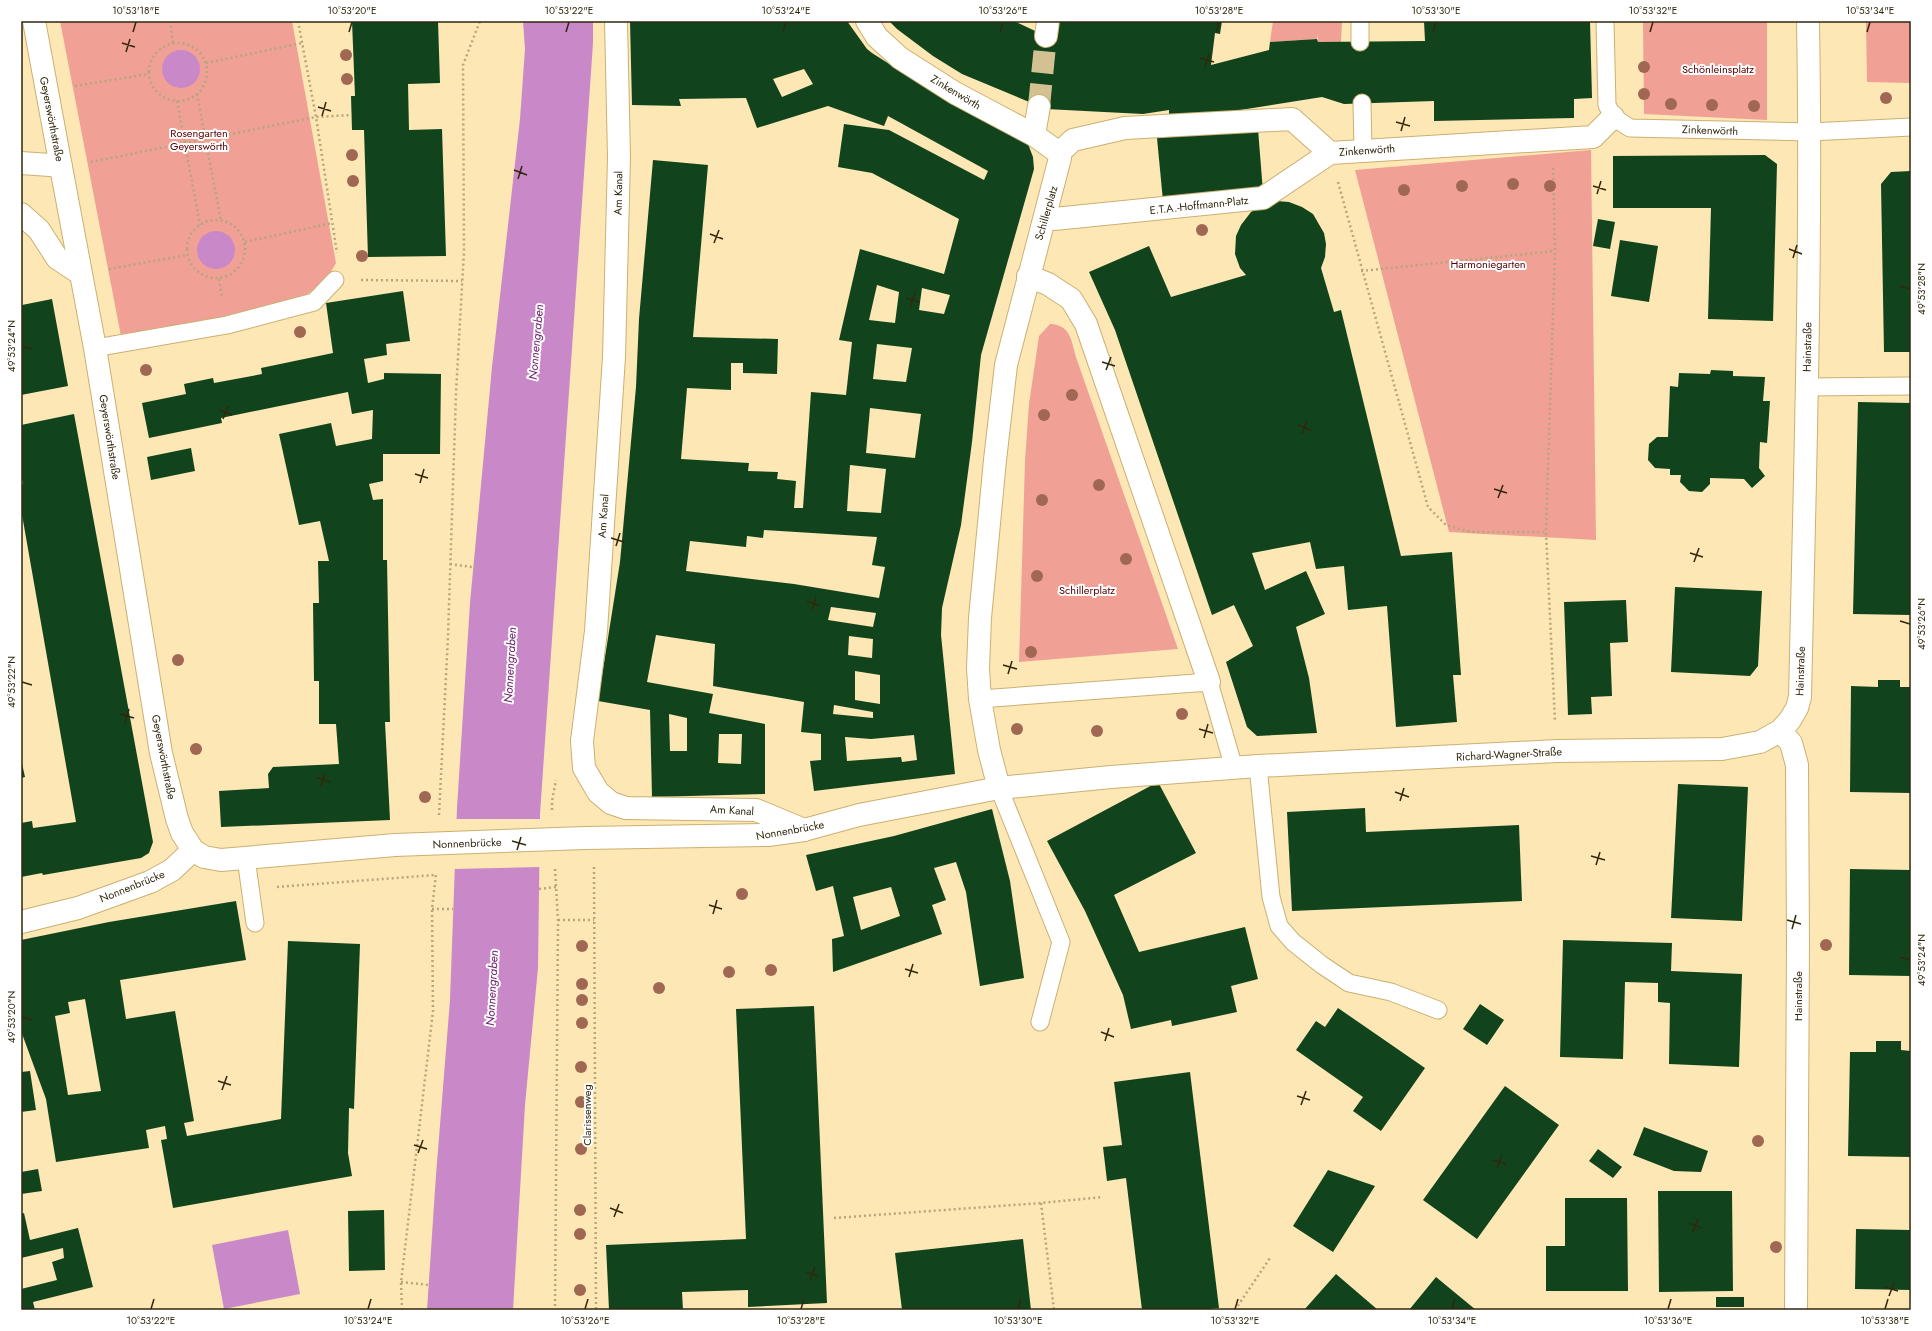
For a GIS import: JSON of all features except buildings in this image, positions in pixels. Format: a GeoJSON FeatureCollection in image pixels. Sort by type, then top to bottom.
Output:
{"type":"FeatureCollection","features":[{"type":"Feature","properties":{"kind":"street","name":"Geyerswörthstraße"},"geometry":{"type":"LineString","coordinates":[[34,21],[95,348],[161,753],[177,819],[182,833],[193,850]]}},
{"type":"Feature","properties":{"kind":"street","name":"Am Kanal"},"geometry":{"type":"LineString","coordinates":[[616,21],[619,157],[614,357],[596,631],[582,742],[584,768],[598,792],[611,803],[626,808],[756,810],[804,830]]}},
{"type":"Feature","properties":{"kind":"street","name":"Zinkenwörth"},"geometry":{"type":"LineString","coordinates":[[867,21],[877,37],[900,58],[955,93],[1034,135],[1057,152],[1073,140],[1125,128],[1292,119],[1330,153],[1552,138],[1593,137],[1614,117]]}},
{"type":"Feature","properties":{"kind":"street","name":"Hainstraße"},"geometry":{"type":"LineString","coordinates":[[1796,1310],[1798,942],[1797,765],[1791,743],[1780,731],[1790,720],[1797,708],[1800,697],[1807,387],[1810,132],[1808,21]]}},
{"type":"Feature","properties":{"kind":"street"},"geometry":{"type":"LineString","coordinates":[[1034,135],[1039,106]]}},
{"type":"Feature","properties":{"kind":"street","name":"Schillerplatz"},"geometry":{"type":"LineString","coordinates":[[999,788],[989,750],[980,699],[978,668],[980,618],[1006,365],[1028,276],[1059,166],[1057,152]]}},
{"type":"Feature","properties":{"kind":"street","name":"E.T.A.-Hoffmann-Platz"},"geometry":{"type":"LineString","coordinates":[[1054,219],[1263,198],[1330,153]]}},
{"type":"Feature","properties":{"kind":"street"},"geometry":{"type":"LineString","coordinates":[[21,163],[61,167]]}},
{"type":"Feature","properties":{"kind":"street"},"geometry":{"type":"LineString","coordinates":[[21,214],[39,230],[57,258],[81,274]]}},
{"type":"Feature","properties":{"kind":"street"},"geometry":{"type":"LineString","coordinates":[[1028,276],[1048,284],[1071,299],[1086,324],[1209,682]]}},
{"type":"Feature","properties":{"kind":"street","name":"Richard-Wagner-Straße"},"geometry":{"type":"LineString","coordinates":[[1234,768],[1557,751],[1722,749],[1760,742],[1780,731]]}},
{"type":"Feature","properties":{"kind":"street"},"geometry":{"type":"LineString","coordinates":[[999,788],[1060,781],[1234,768]]}},
{"type":"Feature","properties":{"kind":"street","name":"Nonnenbrücke"},"geometry":{"type":"LineString","coordinates":[[21,922],[78,908],[150,882],[172,870],[193,850],[204,857],[221,860],[395,845],[585,838],[748,837],[804,830],[860,815],[999,788]]}},
{"type":"Feature","properties":{"kind":"lane"},"geometry":{"type":"LineString","coordinates":[[1360,21],[1360,42]]}},
{"type":"Feature","properties":{"kind":"lane"},"geometry":{"type":"LineString","coordinates":[[1604,21],[1607,105],[1614,117]]}},
{"type":"Feature","properties":{"kind":"lane"},"geometry":{"type":"LineString","coordinates":[[1362,103],[1363,151]]}},
{"type":"Feature","properties":{"kind":"lane","name":"Zinkenwörth"},"geometry":{"type":"LineString","coordinates":[[1614,117],[1630,128],[1810,132]]}},
{"type":"Feature","properties":{"kind":"lane"},"geometry":{"type":"LineString","coordinates":[[1810,132],[1911,127]]}},
{"type":"Feature","properties":{"kind":"lane"},"geometry":{"type":"LineString","coordinates":[[95,348],[227,325],[314,302],[335,280]]}},
{"type":"Feature","properties":{"kind":"lane"},"geometry":{"type":"LineString","coordinates":[[1807,387],[1911,386]]}},
{"type":"Feature","properties":{"kind":"lane"},"geometry":{"type":"LineString","coordinates":[[980,699],[1209,682],[1234,768]]}},
{"type":"Feature","properties":{"kind":"lane"},"geometry":{"type":"LineString","coordinates":[[1258,766],[1271,897],[1279,926],[1293,942],[1322,965],[1349,983],[1391,992],[1438,1010]]}},
{"type":"Feature","properties":{"kind":"lane"},"geometry":{"type":"LineString","coordinates":[[999,788],[1061,942],[1040,1022]]}},
{"type":"Feature","properties":{"kind":"lane"},"geometry":{"type":"LineString","coordinates":[[246,858],[255,923]]}},
{"type":"Feature","properties":{"kind":"path"},"geometry":{"type":"LineString","coordinates":[[170,21],[173,43]]}},
{"type":"Feature","properties":{"kind":"path"},"geometry":{"type":"LineString","coordinates":[[298,21],[316,117],[339,267],[335,280],[462,281]]}},
{"type":"Feature","properties":{"kind":"path"},"geometry":{"type":"LineString","coordinates":[[440,803],[448,636],[456,393],[464,251],[463,65],[480,21]]}},
{"type":"Feature","properties":{"kind":"path"},"geometry":{"type":"LineString","coordinates":[[173,43],[184,43],[196,48],[206,63],[207,78],[204,85],[197,94],[188,99],[178,101],[166,98],[158,92],[151,83],[149,74],[151,61],[161,48],[173,43]]}},
{"type":"Feature","properties":{"kind":"path"},"geometry":{"type":"LineString","coordinates":[[206,63],[302,43]]}},
{"type":"Feature","properties":{"kind":"path"},"geometry":{"type":"LineString","coordinates":[[46,90],[149,74]]}},
{"type":"Feature","properties":{"kind":"path"},"geometry":{"type":"LineString","coordinates":[[197,94],[220,220]]}},
{"type":"Feature","properties":{"kind":"path"},"geometry":{"type":"LineString","coordinates":[[178,101],[200,225]]}},
{"type":"Feature","properties":{"kind":"path"},"geometry":{"type":"LineString","coordinates":[[61,167],[316,117],[352,115]]}},
{"type":"Feature","properties":{"kind":"path"},"geometry":{"type":"LineString","coordinates":[[1552,138],[1555,251],[1546,532],[1557,751]]}},
{"type":"Feature","properties":{"kind":"path"},"geometry":{"type":"LineString","coordinates":[[1330,153],[1361,271],[1428,507],[1446,525],[1471,532],[1546,532]]}},
{"type":"Feature","properties":{"kind":"path"},"geometry":{"type":"LineString","coordinates":[[220,220],[231,224],[239,231],[246,250],[242,263],[232,274],[219,279],[207,277],[196,271],[188,255],[188,240],[192,233],[200,225],[209,221],[220,220]]}},
{"type":"Feature","properties":{"kind":"path"},"geometry":{"type":"LineString","coordinates":[[244,242],[332,223]]}},
{"type":"Feature","properties":{"kind":"path"},"geometry":{"type":"LineString","coordinates":[[1361,271],[1555,251]]}},
{"type":"Feature","properties":{"kind":"path"},"geometry":{"type":"LineString","coordinates":[[81,274],[188,255]]}},
{"type":"Feature","properties":{"kind":"path"},"geometry":{"type":"LineString","coordinates":[[450,564],[479,568]]}},
{"type":"Feature","properties":{"kind":"path","name":"Clarissenweg"},"geometry":{"type":"LineString","coordinates":[[594,862],[596,1310]]}},
{"type":"Feature","properties":{"kind":"path"},"geometry":{"type":"LineString","coordinates":[[250,889],[436,875],[432,909],[433,1011],[401,1282],[402,1310]]}},
{"type":"Feature","properties":{"kind":"path"},"geometry":{"type":"LineString","coordinates":[[539,889],[556,887]]}},
{"type":"Feature","properties":{"kind":"path"},"geometry":{"type":"LineString","coordinates":[[432,909],[453,909]]}},
{"type":"Feature","properties":{"kind":"path"},"geometry":{"type":"LineString","coordinates":[[556,1310],[558,920],[594,920]]}},
{"type":"Feature","properties":{"kind":"path"},"geometry":{"type":"LineString","coordinates":[[834,1218],[1103,1197]]}},
{"type":"Feature","properties":{"kind":"path"},"geometry":{"type":"LineString","coordinates":[[1041,1203],[1054,1310]]}},
{"type":"Feature","properties":{"kind":"path"},"geometry":{"type":"LineString","coordinates":[[1235,1310],[1270,1258]]}},
{"type":"Feature","properties":{"kind":"path"},"geometry":{"type":"LineString","coordinates":[[401,1282],[429,1285]]}},
{"type":"Feature","properties":{"kind":"green space","name":"Rosengarten Geyerswörth"},"geometry":{"type":"Polygon","coordinates":[[[60,21],[292,21],[336,263],[327,277],[309,293],[288,305],[121,336],[60,21]]]}},
{"type":"Feature","properties":{"kind":"green space"},"geometry":{"type":"Polygon","coordinates":[[[1273,21],[1342,21],[1341,42],[1318,42],[1318,34],[1317,39],[1270,42],[1273,21]]]}},
{"type":"Feature","properties":{"kind":"green space","name":"Schönleinsplatz"},"geometry":{"type":"Polygon","coordinates":[[[1643,21],[1767,21],[1767,120],[1644,114],[1643,21]]]}},
{"type":"Feature","properties":{"kind":"green space"},"geometry":{"type":"Polygon","coordinates":[[[1866,21],[1911,21],[1911,83],[1867,82],[1866,21]]]}},
{"type":"Feature","properties":{"kind":"green space","name":"Harmoniegarten"},"geometry":{"type":"Polygon","coordinates":[[[1591,150],[1596,540],[1449,532],[1355,170],[1591,150]]]}},
{"type":"Feature","properties":{"kind":"green space","name":"Schillerplatz"},"geometry":{"type":"Polygon","coordinates":[[[1050,324],[1057,325],[1067,331],[1072,341],[1077,360],[1178,649],[1019,662],[1025,461],[1029,404],[1039,336],[1050,324]]]}},
{"type":"Feature","properties":{"kind":"water","name":"Nonnengraben"},"geometry":{"type":"Polygon","coordinates":[[[523,21],[593,21],[593,43],[540,814],[538,968],[525,1105],[513,1310],[427,1310],[450,1000],[457,808],[470,603],[492,367],[520,119],[525,49],[523,21]]]}},
{"type":"Feature","properties":{"kind":"water"},"geometry":{"type":"Polygon","coordinates":[[[177,50],[185,50],[195,55],[199,62],[199,76],[195,83],[185,88],[177,88],[167,83],[165,80],[162,73],[162,65],[167,55],[170,53],[177,50]]]}},
{"type":"Feature","properties":{"kind":"water"},"geometry":{"type":"Polygon","coordinates":[[[212,231],[220,231],[230,236],[234,243],[234,257],[230,264],[220,269],[212,269],[202,264],[200,261],[197,254],[197,246],[202,236],[205,234],[212,231]]]}},
{"type":"Feature","properties":{"kind":"water"},"geometry":{"type":"Polygon","coordinates":[[[288,1230],[300,1294],[224,1309],[212,1245],[288,1230]]]}},
{"type":"Feature","properties":{"kind":"pier"},"geometry":{"type":"Polygon","coordinates":[[[455,819],[542,819],[541,867],[453,869],[455,819]]]}},
{"type":"Feature","properties":{"kind":"tunnel"},"geometry":{"type":"LineString","coordinates":[[1039,106],[1046,36]]}}]}
